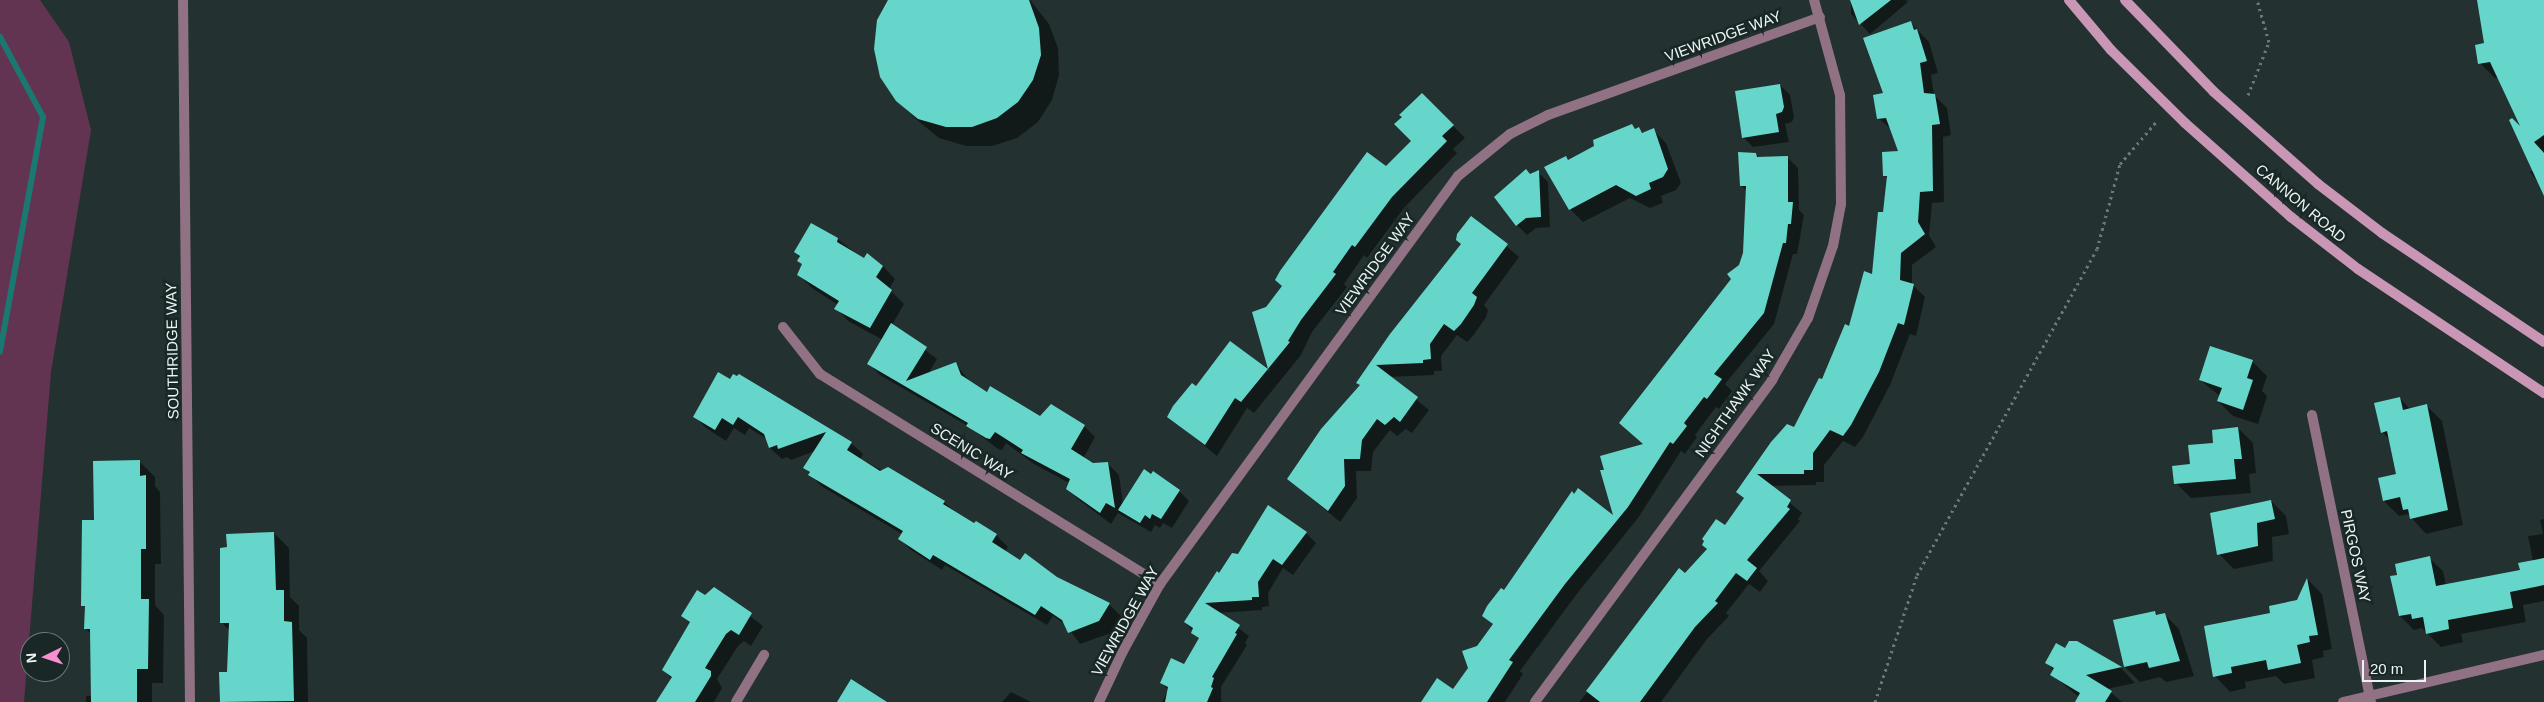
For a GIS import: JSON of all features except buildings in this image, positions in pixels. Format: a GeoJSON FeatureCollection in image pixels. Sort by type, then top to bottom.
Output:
{"type":"FeatureCollection","features":[{"type":"Feature","properties":{"kind":"main road","name":"CANNON ROAD"},"geometry":{"type":"LineString","coordinates":[[2069,0],[2112,50],[2185,124],[2290,217],[2358,268],[2544,393]]}},
{"type":"Feature","properties":{"kind":"main road","name":"CANNON ROAD"},"geometry":{"type":"LineString","coordinates":[[2125,0],[2214,92],[2318,184],[2382,233],[2544,342]]}},
{"type":"Feature","properties":{"kind":"street","name":"SOUTHRIDGE WAY"},"geometry":{"type":"LineString","coordinates":[[183,0],[190,702]]}},
{"type":"Feature","properties":{"kind":"street","name":"NIGHTHAWK WAY"},"geometry":{"type":"LineString","coordinates":[[1535,702],[1772,380],[1808,318],[1833,246],[1841,204],[1840,95],[1814,0]]}},
{"type":"Feature","properties":{"kind":"street","name":"VIEWRIDGE WAY"},"geometry":{"type":"LineString","coordinates":[[1099,702],[1123,650],[1160,584],[1458,176],[1510,134],[1548,116],[1820,17]]}},
{"type":"Feature","properties":{"kind":"street","name":"SCENIC WAY"},"geometry":{"type":"LineString","coordinates":[[783,327],[820,374],[1160,584]]}},
{"type":"Feature","properties":{"kind":"street","name":"PIRGOS WAY"},"geometry":{"type":"LineString","coordinates":[[2312,415],[2370,699]]}},
{"type":"Feature","properties":{"kind":"street"},"geometry":{"type":"LineString","coordinates":[[736,702],[764,655]]}},
{"type":"Feature","properties":{"kind":"street"},"geometry":{"type":"LineString","coordinates":[[2343,702],[2370,699],[2544,655]]}},
{"type":"Feature","properties":{"kind":"path"},"geometry":{"type":"LineString","coordinates":[[2248,95],[2269,42],[2257,0]]}},
{"type":"Feature","properties":{"kind":"path"},"geometry":{"type":"LineString","coordinates":[[1875,702],[1917,575],[2097,249],[2120,164],[2156,122]]}},
{"type":"Feature","properties":{"kind":"shaded area"},"geometry":{"type":"Polygon","coordinates":[[[0,0],[40,0],[69,42],[91,130],[51,372],[30,632],[20,632],[20,682],[26,682],[24,702],[0,702],[0,0]]]}},
{"type":"Feature","properties":{"kind":"waterway"},"geometry":{"type":"LineString","coordinates":[[0,37],[43,117],[0,352]]}}]}
